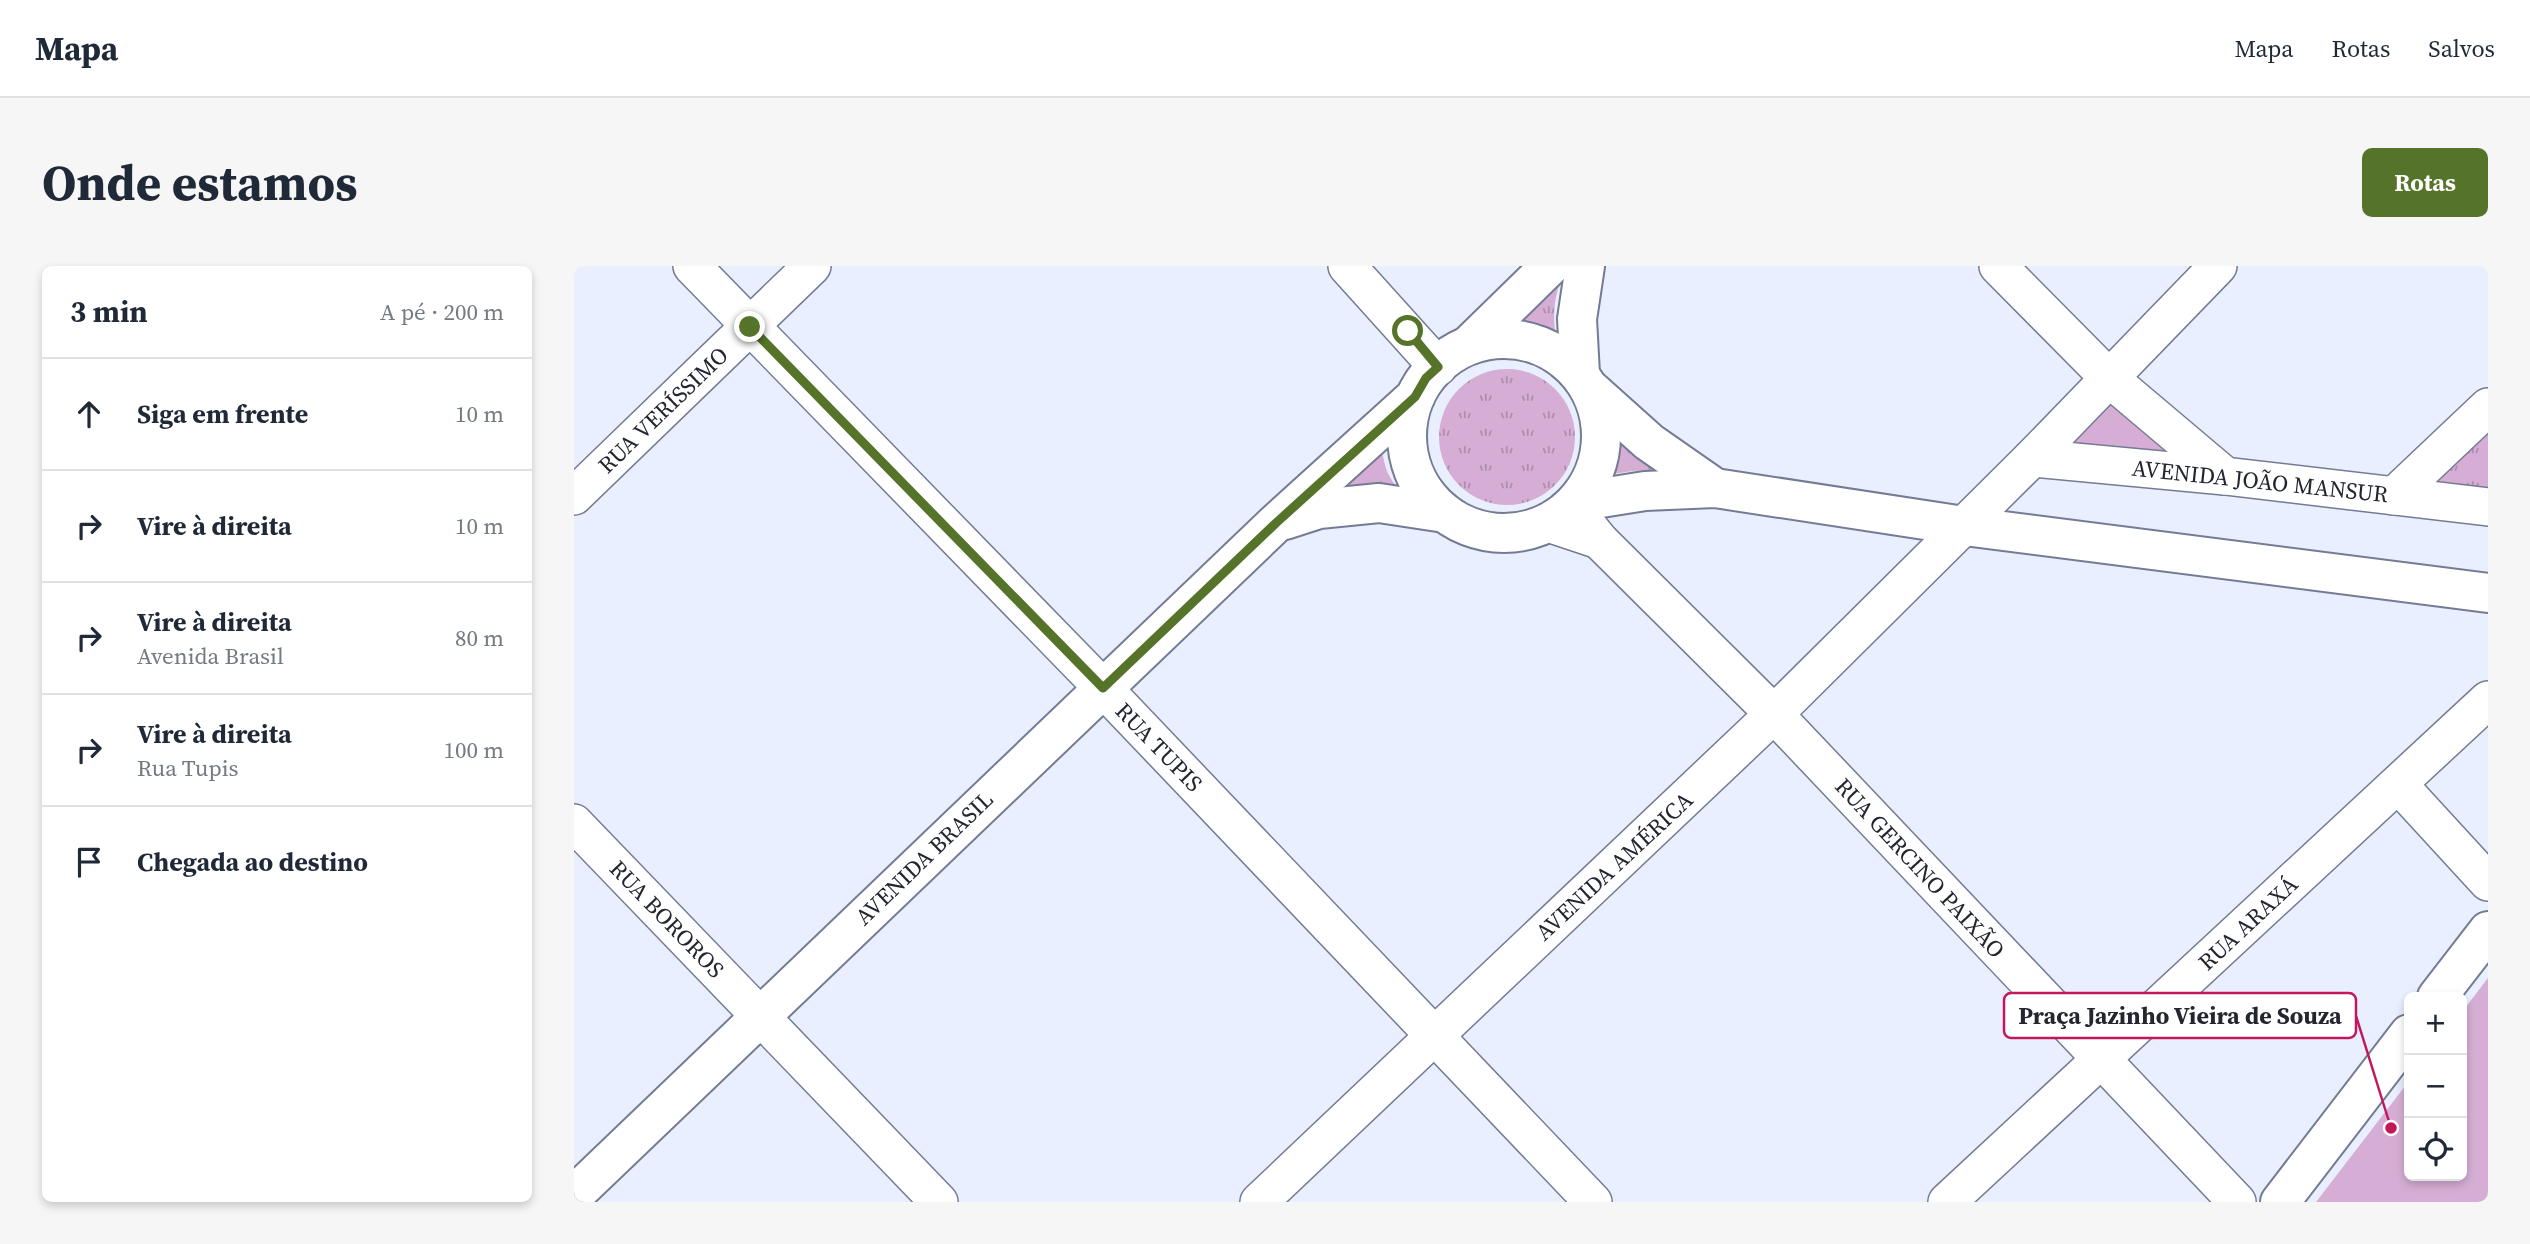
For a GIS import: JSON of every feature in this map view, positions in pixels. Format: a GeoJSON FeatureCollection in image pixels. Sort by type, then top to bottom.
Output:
{"type":"FeatureCollection","features":[{"type":"Feature","properties":{"kind":"main road"},"geometry":{"type":"LineString","coordinates":[[1469,345],[1549,266]]}},
{"type":"Feature","properties":{"kind":"main road"},"geometry":{"type":"LineString","coordinates":[[1565,510],[1593,477],[1601,448],[1601,419],[1585,382],[1577,319],[1585,266]]}},
{"type":"Feature","properties":{"kind":"main road"},"geometry":{"type":"LineString","coordinates":[[1715,488],[1649,442],[1557,354],[1529,342],[1498,339],[1469,345],[1449,355],[1426,378],[1415,397],[1407,428],[1410,460],[1423,490],[1445,513],[1469,526],[1495,533],[1522,531],[1565,510],[1645,491],[1715,488],[1964,526],[2488,593]]}},
{"type":"Feature","properties":{"kind":"main road","name":"AVENIDA BRASIL"},"geometry":{"type":"LineString","coordinates":[[574,1195],[1276,523],[1415,397]]}},
{"type":"Feature","properties":{"kind":"main road","name":"AVENIDA BRASIL"},"geometry":{"type":"LineString","coordinates":[[1276,523],[1319,509],[1379,503],[1445,513]]}},
{"type":"Feature","properties":{"kind":"main road"},"geometry":{"type":"LineString","coordinates":[[2441,992],[2488,931]]}},
{"type":"Feature","properties":{"kind":"main road"},"geometry":{"type":"LineString","coordinates":[[2280,1202],[2404,1041]]}},
{"type":"Feature","properties":{"kind":"street","name":"RUA TUPIS"},"geometry":{"type":"LineString","coordinates":[[692,266],[1103,688],[1593,1202]]}},
{"type":"Feature","properties":{"kind":"street","name":"RUA VERÍSSIMO"},"geometry":{"type":"LineString","coordinates":[[574,496],[812,266]]}},
{"type":"Feature","properties":{"kind":"street"},"geometry":{"type":"LineString","coordinates":[[1347,266],[1438,367]]}},
{"type":"Feature","properties":{"kind":"street"},"geometry":{"type":"LineString","coordinates":[[1998,266],[2109,378],[2225,476]]}},
{"type":"Feature","properties":{"kind":"street","name":"AVENIDA AMÉRICA"},"geometry":{"type":"LineString","coordinates":[[1259,1202],[1774,714],[2032,458],[2218,266]]}},
{"type":"Feature","properties":{"kind":"street"},"geometry":{"type":"LineString","coordinates":[[2394,496],[2488,407]]}},
{"type":"Feature","properties":{"kind":"street","name":"AVENIDA JOÃO MANSUR"},"geometry":{"type":"LineString","coordinates":[[2032,458],[2225,476],[2488,507]]}},
{"type":"Feature","properties":{"kind":"street","name":"RUA GERCINO PAIXÃO"},"geometry":{"type":"LineString","coordinates":[[1565,510],[1599,540],[1774,714],[2236,1202]]}},
{"type":"Feature","properties":{"kind":"street","name":"RUA ARAXÁ"},"geometry":{"type":"LineString","coordinates":[[1947,1202],[2488,701]]}},
{"type":"Feature","properties":{"kind":"street"},"geometry":{"type":"LineString","coordinates":[[2398,784],[2488,882]]}},
{"type":"Feature","properties":{"kind":"street","name":"RUA BOROROS"},"geometry":{"type":"LineString","coordinates":[[574,823],[939,1202]]}},
{"type":"Feature","properties":{"kind":"green space"},"geometry":{"type":"Polygon","coordinates":[[[1567,266],[1555,302],[1556,340],[1538,327],[1517,322],[1567,266]]]}},
{"type":"Feature","properties":{"kind":"green space"},"geometry":{"type":"Polygon","coordinates":[[[1507,369],[1533,374],[1555,389],[1570,411],[1575,437],[1570,463],[1555,485],[1533,500],[1507,505],[1481,500],[1459,485],[1444,463],[1439,437],[1444,411],[1459,389],[1481,374],[1507,369]]]}},
{"type":"Feature","properties":{"kind":"green space"},"geometry":{"type":"Polygon","coordinates":[[[2112,402],[2183,462],[2069,445],[2112,402]]]}},
{"type":"Feature","properties":{"kind":"green space"},"geometry":{"type":"Polygon","coordinates":[[[2488,425],[2488,494],[2424,486],[2488,425]]]}},
{"type":"Feature","properties":{"kind":"green space"},"geometry":{"type":"Polygon","coordinates":[[[1610,431],[1665,469],[1599,476],[1610,455],[1610,431]]]}},
{"type":"Feature","properties":{"kind":"green space"},"geometry":{"type":"Polygon","coordinates":[[[1382,451],[1388,472],[1400,490],[1342,488],[1382,451]]]}},
{"type":"Feature","properties":{"kind":"green space"},"geometry":{"type":"Polygon","coordinates":[[[2488,978],[2488,1202],[2316,1202],[2404,1088],[2404,1181],[2467,1181],[2467,1005],[2488,978]]]}},
{"type":"Feature","properties":{"kind":"place","name":"Praça Jazinho Vieira de Souza"},"geometry":{"type":"Point","coordinates":[2391,1128]}},
{"type":"Feature","properties":{"kind":"route"},"geometry":{"type":"LineString","coordinates":[[750,327],[1103,688],[1276,523],[1415,397],[1426,378],[1438,367],[1408,331]]}}]}
